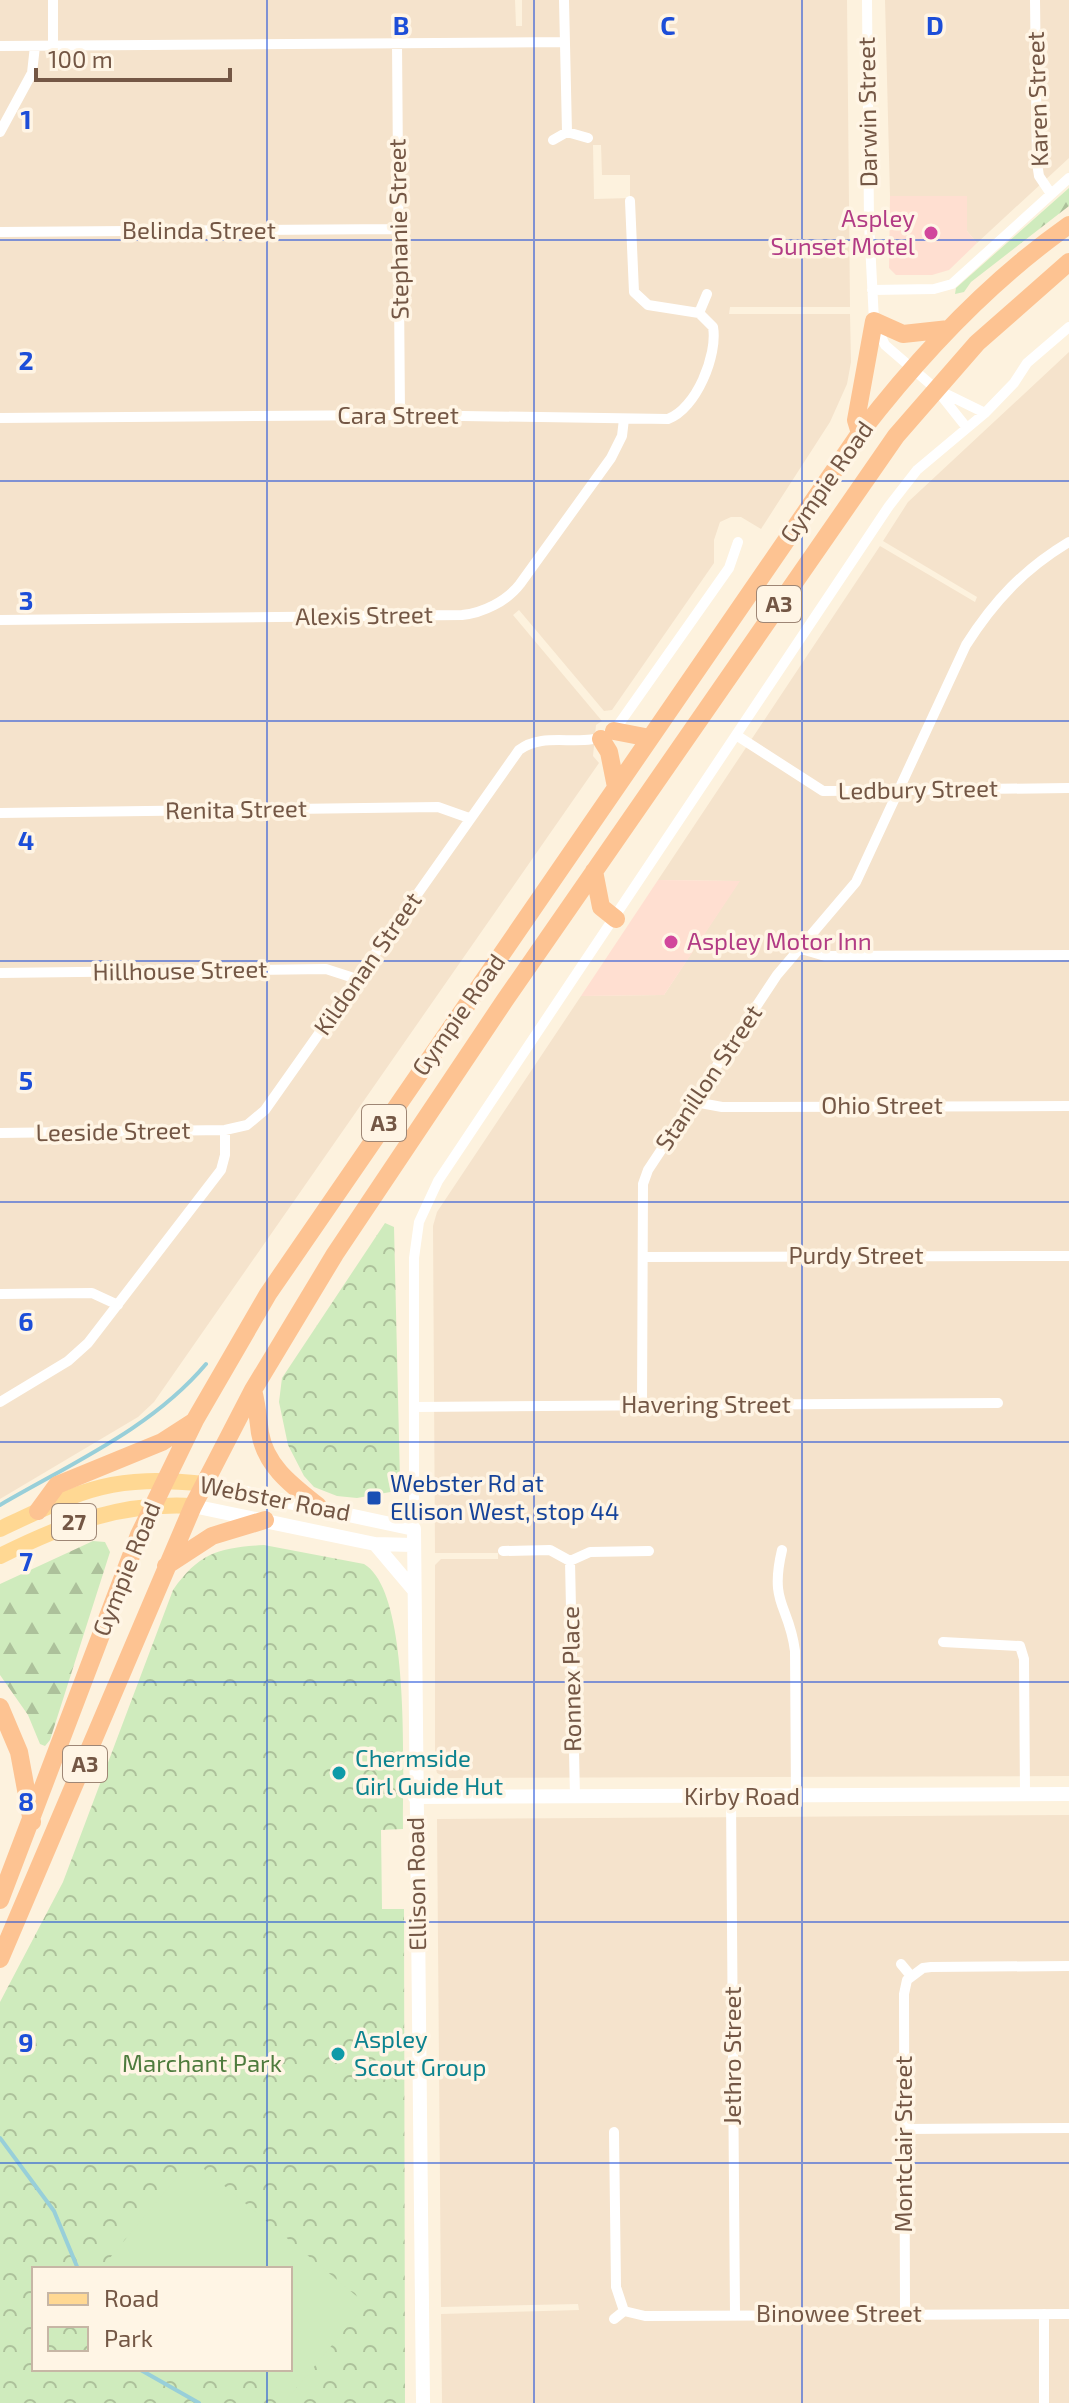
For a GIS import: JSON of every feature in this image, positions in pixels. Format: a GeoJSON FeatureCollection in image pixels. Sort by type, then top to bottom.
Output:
{"type":"FeatureCollection","features":[{"type":"Feature","properties":{"kind":"highway","name":"Gympie Road"},"geometry":{"type":"LineString","coordinates":[[0,1900],[118,1588],[165,1479],[195,1420],[282,1271],[860,433],[949,329],[996,284],[1069,225]]}},
{"type":"Feature","properties":{"kind":"highway","name":"Gympie Road"},"geometry":{"type":"LineString","coordinates":[[0,1959],[42,1867],[193,1506],[253,1390],[335,1254],[854,494],[936,389],[999,322],[1069,262]]}},
{"type":"Feature","properties":{"kind":"highway"},"geometry":{"type":"LineString","coordinates":[[860,433],[856,420],[866,373],[865,352],[874,321],[903,334],[949,329]]}},
{"type":"Feature","properties":{"kind":"highway"},"geometry":{"type":"LineString","coordinates":[[616,787],[608,735],[650,738]]}},
{"type":"Feature","properties":{"kind":"highway"},"geometry":{"type":"LineString","coordinates":[[594,871],[601,907],[616,919]]}},
{"type":"Feature","properties":{"kind":"highway"},"geometry":{"type":"LineString","coordinates":[[253,1390],[260,1436],[269,1458],[283,1477],[318,1506]]}},
{"type":"Feature","properties":{"kind":"highway"},"geometry":{"type":"LineString","coordinates":[[38,1511],[57,1485],[162,1442],[195,1420]]}},
{"type":"Feature","properties":{"kind":"highway"},"geometry":{"type":"LineString","coordinates":[[166,1566],[212,1536],[265,1520]]}},
{"type":"Feature","properties":{"kind":"highway"},"geometry":{"type":"LineString","coordinates":[[0,1707],[19,1752],[32,1822]]}},
{"type":"Feature","properties":{"kind":"main road","name":"Webster Road"},"geometry":{"type":"LineString","coordinates":[[0,1529],[101,1486],[165,1479],[318,1506],[414,1529]]}},
{"type":"Feature","properties":{"kind":"main road","name":"Webster Road"},"geometry":{"type":"LineString","coordinates":[[0,1556],[80,1520],[154,1504],[193,1506],[375,1544],[413,1545]]}},
{"type":"Feature","properties":{"kind":"main road","name":"Ellison Road"},"geometry":{"type":"LineString","coordinates":[[414,1529],[423,2403]]}},
{"type":"Feature","properties":{"kind":"main road"},"geometry":{"type":"LineString","coordinates":[[375,1544],[413,1589]]}},
{"type":"Feature","properties":{"kind":"main road","name":"Kirby Road"},"geometry":{"type":"LineString","coordinates":[[415,1797],[1069,1794]]}},
{"type":"Feature","properties":{"kind":"street"},"geometry":{"type":"LineString","coordinates":[[53,0],[53,46]]}},
{"type":"Feature","properties":{"kind":"street"},"geometry":{"type":"LineString","coordinates":[[564,0],[567,132]]}},
{"type":"Feature","properties":{"kind":"street","name":"Darwin Street"},"geometry":{"type":"LineString","coordinates":[[867,0],[874,321],[885,345],[936,389]]}},
{"type":"Feature","properties":{"kind":"street","name":"Karen Street"},"geometry":{"type":"LineString","coordinates":[[1035,0],[1037,163],[1039,176],[1051,194]]}},
{"type":"Feature","properties":{"kind":"street"},"geometry":{"type":"LineString","coordinates":[[0,46],[565,42]]}},
{"type":"Feature","properties":{"kind":"street","name":"Stephanie Street"},"geometry":{"type":"LineString","coordinates":[[397,43],[400,415]]}},
{"type":"Feature","properties":{"kind":"street"},"geometry":{"type":"LineString","coordinates":[[0,132],[32,73],[35,46]]}},
{"type":"Feature","properties":{"kind":"street"},"geometry":{"type":"LineString","coordinates":[[553,140],[567,132],[588,138]]}},
{"type":"Feature","properties":{"kind":"street"},"geometry":{"type":"LineString","coordinates":[[872,290],[934,289],[952,284],[1069,178]]}},
{"type":"Feature","properties":{"kind":"street"},"geometry":{"type":"LineString","coordinates":[[630,201],[634,292],[648,305],[699,313],[707,294]]}},
{"type":"Feature","properties":{"kind":"street","name":"Belinda Street"},"geometry":{"type":"LineString","coordinates":[[0,232],[399,229]]}},
{"type":"Feature","properties":{"kind":"street","name":"Cara Street"},"geometry":{"type":"LineString","coordinates":[[0,418],[400,415],[668,419],[687,404],[713,346],[713,327],[699,313]]}},
{"type":"Feature","properties":{"kind":"street"},"geometry":{"type":"LineString","coordinates":[[616,919],[889,506],[917,470],[985,413],[1014,383],[1027,363],[1069,327]]}},
{"type":"Feature","properties":{"kind":"street"},"geometry":{"type":"LineString","coordinates":[[936,389],[985,413]]}},
{"type":"Feature","properties":{"kind":"street"},"geometry":{"type":"LineString","coordinates":[[936,389],[967,428]]}},
{"type":"Feature","properties":{"kind":"street","name":"Alexis Street"},"geometry":{"type":"LineString","coordinates":[[0,620],[462,615],[480,612],[515,590],[611,458],[622,436],[624,419]]}},
{"type":"Feature","properties":{"kind":"street"},"geometry":{"type":"LineString","coordinates":[[608,735],[729,568],[738,542]]}},
{"type":"Feature","properties":{"kind":"street","name":"Stanillon Street"},"geometry":{"type":"LineString","coordinates":[[642,1405],[643,1184],[648,1170],[798,948],[856,882],[966,645],[989,608],[1028,568],[1069,542]]}},
{"type":"Feature","properties":{"kind":"street","name":"Kildonan Street"},"geometry":{"type":"LineString","coordinates":[[225,1130],[247,1125],[260,1116],[469,818],[524,746],[535,742],[608,735]]}},
{"type":"Feature","properties":{"kind":"street","name":"Ledbury Street"},"geometry":{"type":"LineString","coordinates":[[736,735],[816,789],[1069,788]]}},
{"type":"Feature","properties":{"kind":"street","name":"Renita Street"},"geometry":{"type":"LineString","coordinates":[[0,813],[438,807],[469,818]]}},
{"type":"Feature","properties":{"kind":"street","name":"Ellison Road"},"geometry":{"type":"LineString","coordinates":[[414,1529],[414,1258],[419,1222],[438,1181],[616,919]]}},
{"type":"Feature","properties":{"kind":"street"},"geometry":{"type":"LineString","coordinates":[[798,948],[825,956],[1069,955]]}},
{"type":"Feature","properties":{"kind":"street","name":"Hillhouse Street"},"geometry":{"type":"LineString","coordinates":[[0,973],[326,969],[357,979]]}},
{"type":"Feature","properties":{"kind":"street","name":"Ohio Street"},"geometry":{"type":"LineString","coordinates":[[695,1102],[722,1107],[1069,1106]]}},
{"type":"Feature","properties":{"kind":"street"},"geometry":{"type":"LineString","coordinates":[[0,1402],[78,1353],[118,1305],[221,1170],[225,1161],[225,1130]]}},
{"type":"Feature","properties":{"kind":"street","name":"Leeside Street"},"geometry":{"type":"LineString","coordinates":[[0,1133],[225,1130]]}},
{"type":"Feature","properties":{"kind":"street","name":"Purdy Street"},"geometry":{"type":"LineString","coordinates":[[643,1257],[1069,1256]]}},
{"type":"Feature","properties":{"kind":"street"},"geometry":{"type":"LineString","coordinates":[[0,1294],[92,1293],[118,1305]]}},
{"type":"Feature","properties":{"kind":"street","name":"Havering Street"},"geometry":{"type":"LineString","coordinates":[[415,1407],[998,1403]]}},
{"type":"Feature","properties":{"kind":"street"},"geometry":{"type":"LineString","coordinates":[[503,1551],[550,1550],[570,1561],[590,1552],[649,1551]]}},
{"type":"Feature","properties":{"kind":"street"},"geometry":{"type":"LineString","coordinates":[[782,1550],[776,1590],[793,1635],[795,1651],[796,1796]]}},
{"type":"Feature","properties":{"kind":"street","name":"Ronnex Place"},"geometry":{"type":"LineString","coordinates":[[570,1561],[575,1798]]}},
{"type":"Feature","properties":{"kind":"street"},"geometry":{"type":"LineString","coordinates":[[943,1642],[1004,1642],[1020,1646],[1024,1659],[1025,1795]]}},
{"type":"Feature","properties":{"kind":"street","name":"Jethro Street"},"geometry":{"type":"LineString","coordinates":[[731,1797],[735,2315]]}},
{"type":"Feature","properties":{"kind":"street"},"geometry":{"type":"LineString","coordinates":[[901,1964],[911,1976],[931,1967],[1069,1966]]}},
{"type":"Feature","properties":{"kind":"street","name":"Montclair Street"},"geometry":{"type":"LineString","coordinates":[[905,2314],[904,1994],[911,1976]]}},
{"type":"Feature","properties":{"kind":"street"},"geometry":{"type":"LineString","coordinates":[[905,2129],[1069,2128]]}},
{"type":"Feature","properties":{"kind":"street"},"geometry":{"type":"LineString","coordinates":[[614,2132],[616,2287],[624,2311],[614,2319]]}},
{"type":"Feature","properties":{"kind":"street","name":"Binowee Street"},"geometry":{"type":"LineString","coordinates":[[624,2311],[645,2316],[1069,2314]]}},
{"type":"Feature","properties":{"kind":"street"},"geometry":{"type":"LineString","coordinates":[[1044,2314],[1044,2403]]}},
{"type":"Feature","properties":{"kind":"shaded area"},"geometry":{"type":"Polygon","coordinates":[[[0,0],[515,0],[516,26],[522,26],[522,0],[847,0],[850,307],[730,307],[729,314],[850,314],[851,362],[847,384],[830,422],[761,529],[741,517],[720,522],[714,540],[714,563],[612,710],[604,711],[519,610],[513,615],[602,721],[596,725],[593,756],[599,763],[154,1402],[138,1417],[0,1499],[0,0]],[[593,145],[594,199],[630,198],[630,175],[602,175],[601,145],[593,145]]]}},
{"type":"Feature","properties":{"kind":"shaded area"},"geometry":{"type":"Polygon","coordinates":[[[885,0],[1069,0],[1069,158],[977,243],[967,231],[966,196],[890,196],[885,0]]]}},
{"type":"Feature","properties":{"kind":"shaded area"},"geometry":{"type":"Polygon","coordinates":[[[890,196],[967,196],[967,231],[977,243],[949,270],[932,275],[896,275],[889,268],[890,196]]]}},
{"type":"Feature","properties":{"kind":"shaded area"},"geometry":{"type":"Polygon","coordinates":[[[1069,352],[1069,1776],[447,1778],[437,1773],[435,1765],[435,1565],[441,1559],[498,1559],[498,1553],[435,1553],[433,1226],[437,1212],[581,996],[664,995],[739,881],[658,880],[880,546],[975,602],[977,597],[883,541],[908,502],[1069,352]]]}},
{"type":"Feature","properties":{"kind":"shaded area"},"geometry":{"type":"Polygon","coordinates":[[[658,880],[740,881],[664,995],[581,996],[658,880]]]}},
{"type":"Feature","properties":{"kind":"shaded area"},"geometry":{"type":"Polygon","coordinates":[[[1069,1815],[1069,2403],[442,2403],[441,2314],[579,2310],[578,2304],[441,2307],[437,1819],[1069,1815]]]}},
{"type":"Feature","properties":{"kind":"green space"},"geometry":{"type":"Polygon","coordinates":[[[1069,188],[1069,206],[971,282],[964,292],[955,294],[956,288],[1069,188]]]}},
{"type":"Feature","properties":{"kind":"green space"},"geometry":{"type":"Polygon","coordinates":[[[385,1223],[394,1227],[400,1481],[396,1491],[357,1498],[337,1496],[314,1487],[304,1476],[288,1445],[279,1402],[282,1378],[385,1223]]]}},
{"type":"Feature","properties":{"kind":"green space"},"geometry":{"type":"Polygon","coordinates":[[[93,1541],[105,1542],[110,1552],[50,1740],[45,1746],[40,1744],[28,1715],[0,1675],[0,1584],[93,1541]]]}},
{"type":"Feature","properties":{"kind":"green space","name":"Marchant Park"},"geometry":{"type":"Polygon","coordinates":[[[264,1545],[364,1564],[379,1581],[390,1609],[401,1686],[403,1829],[381,1830],[382,1909],[404,1909],[405,2403],[0,2403],[0,2002],[63,1882],[173,1590],[192,1567],[223,1551],[264,1545]]]}},
{"type":"Feature","properties":{"kind":"green space"},"geometry":{"type":"Polygon","coordinates":[[[192,2159],[366,2304],[284,2403],[243,2371],[292,2371],[292,2267],[118,2267],[109,2259],[192,2159]]]}},
{"type":"Feature","properties":{"kind":"waterway"},"geometry":{"type":"LineString","coordinates":[[0,1505],[136,1426],[185,1387],[206,1364]]}},
{"type":"Feature","properties":{"kind":"waterway"},"geometry":{"type":"LineString","coordinates":[[0,2138],[54,2211],[77,2267]]}},
{"type":"Feature","properties":{"kind":"waterway"},"geometry":{"type":"LineString","coordinates":[[143,2371],[199,2403]]}},
{"type":"Feature","properties":{"kind":"place","name":"Aspley Sunset Motel"},"geometry":{"type":"Point","coordinates":[931,233]}},
{"type":"Feature","properties":{"kind":"place","name":"Aspley Motor Inn"},"geometry":{"type":"Point","coordinates":[671,942]}},
{"type":"Feature","properties":{"kind":"place","name":"Webster Rd at Ellison West, stop 44"},"geometry":{"type":"Point","coordinates":[374,1498]}},
{"type":"Feature","properties":{"kind":"place","name":"Chermside Girl Guide Hut"},"geometry":{"type":"Point","coordinates":[339,1773]}},
{"type":"Feature","properties":{"kind":"place","name":"Aspley Scout Group"},"geometry":{"type":"Point","coordinates":[338,2054]}}]}
